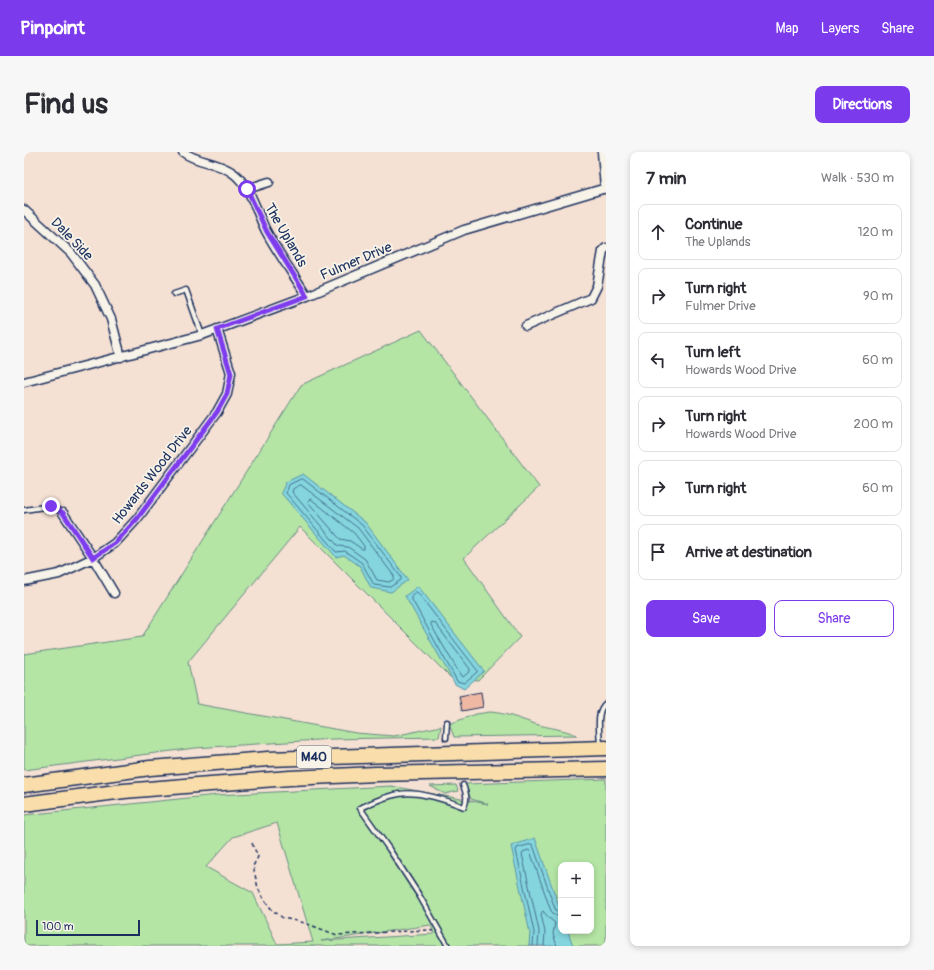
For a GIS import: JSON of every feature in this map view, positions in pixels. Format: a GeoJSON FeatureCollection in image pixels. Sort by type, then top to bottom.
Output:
{"type":"FeatureCollection","features":[{"type":"Feature","properties":{"kind":"highway","name":"M40"},"geometry":{"type":"LineString","coordinates":[[24,785],[150,768],[268,759],[603,749]]}},
{"type":"Feature","properties":{"kind":"highway","name":"M40"},"geometry":{"type":"LineString","coordinates":[[24,804],[124,791],[290,778],[376,774],[606,769]]}},
{"type":"Feature","properties":{"kind":"street","name":"The Uplands"},"geometry":{"type":"LineString","coordinates":[[183,152],[190,157],[219,165],[234,174],[247,189],[267,232],[307,296]]}},
{"type":"Feature","properties":{"kind":"street"},"geometry":{"type":"LineString","coordinates":[[603,152],[606,188]]}},
{"type":"Feature","properties":{"kind":"street"},"geometry":{"type":"LineString","coordinates":[[247,189],[269,182]]}},
{"type":"Feature","properties":{"kind":"street","name":"Fulmer Drive"},"geometry":{"type":"LineString","coordinates":[[24,382],[120,357],[217,329],[307,296],[464,230],[606,188]]}},
{"type":"Feature","properties":{"kind":"street","name":"Dale Side"},"geometry":{"type":"LineString","coordinates":[[24,210],[71,253],[95,285],[111,319],[120,357]]}},
{"type":"Feature","properties":{"kind":"street"},"geometry":{"type":"LineString","coordinates":[[526,326],[591,298],[597,286],[603,251],[606,248]]}},
{"type":"Feature","properties":{"kind":"street","name":"Howards Wood Drive"},"geometry":{"type":"LineString","coordinates":[[24,581],[59,574],[93,558],[115,543],[137,519],[217,412],[227,394],[231,374],[217,329]]}},
{"type":"Feature","properties":{"kind":"street"},"geometry":{"type":"LineString","coordinates":[[63,513],[114,593]]}},
{"type":"Feature","properties":{"kind":"lane"},"geometry":{"type":"LineString","coordinates":[[174,294],[186,290],[202,334]]}},
{"type":"Feature","properties":{"kind":"lane"},"geometry":{"type":"LineString","coordinates":[[24,510],[51,506],[63,513]]}},
{"type":"Feature","properties":{"kind":"lane"},"geometry":{"type":"LineString","coordinates":[[603,749],[599,716],[603,705],[606,703]]}},
{"type":"Feature","properties":{"kind":"lane"},"geometry":{"type":"LineString","coordinates":[[446,738],[447,722]]}},
{"type":"Feature","properties":{"kind":"lane"},"geometry":{"type":"LineString","coordinates":[[448,946],[406,875],[360,808],[387,797],[401,794],[414,794],[449,801],[464,806],[467,802],[463,785]]}},
{"type":"Feature","properties":{"kind":"path"},"geometry":{"type":"LineString","coordinates":[[252,843],[258,857],[253,866],[258,888],[267,903],[278,916],[305,923],[337,935],[427,930],[435,931],[444,938]]}},
{"type":"Feature","properties":{"kind":"green space"},"geometry":{"type":"Polygon","coordinates":[[[421,330],[539,487],[464,558],[520,637],[478,680],[450,677],[300,527],[188,662],[197,704],[356,733],[394,736],[441,726],[439,737],[333,739],[195,748],[24,770],[24,654],[142,637],[301,385],[421,330]]]}},
{"type":"Feature","properties":{"kind":"green space"},"geometry":{"type":"Polygon","coordinates":[[[490,712],[507,715],[577,735],[454,737],[449,724],[476,714],[490,712]]]}},
{"type":"Feature","properties":{"kind":"green space"},"geometry":{"type":"Polygon","coordinates":[[[606,779],[606,946],[24,946],[24,815],[217,795],[391,786],[488,804],[471,799],[465,784],[606,779]],[[277,823],[233,837],[206,867],[253,893],[277,944],[313,942],[277,823]],[[431,925],[321,941],[434,934],[431,925]]]}},
{"type":"Feature","properties":{"kind":"green space"},"geometry":{"type":"Polygon","coordinates":[[[456,785],[458,791],[445,794],[430,786],[456,785]]]}},
{"type":"Feature","properties":{"kind":"water"},"geometry":{"type":"Polygon","coordinates":[[[303,474],[365,522],[408,580],[391,592],[371,588],[360,566],[344,555],[336,557],[281,493],[286,482],[303,474]]]}},
{"type":"Feature","properties":{"kind":"water"},"geometry":{"type":"Polygon","coordinates":[[[418,586],[484,671],[464,689],[455,684],[405,596],[418,586]]]}},
{"type":"Feature","properties":{"kind":"water"},"geometry":{"type":"Polygon","coordinates":[[[535,838],[558,903],[558,934],[569,934],[573,946],[529,946],[530,933],[511,846],[535,838]]]}},
{"type":"Feature","properties":{"kind":"building"},"geometry":{"type":"Polygon","coordinates":[[[481,692],[483,707],[462,711],[459,696],[481,692]]]}},
{"type":"Feature","properties":{"kind":"route"},"geometry":{"type":"LineString","coordinates":[[51,506],[63,513],[93,558],[115,543],[137,519],[217,412],[227,394],[231,374],[217,329],[307,296],[267,232],[247,189]]}}]}
